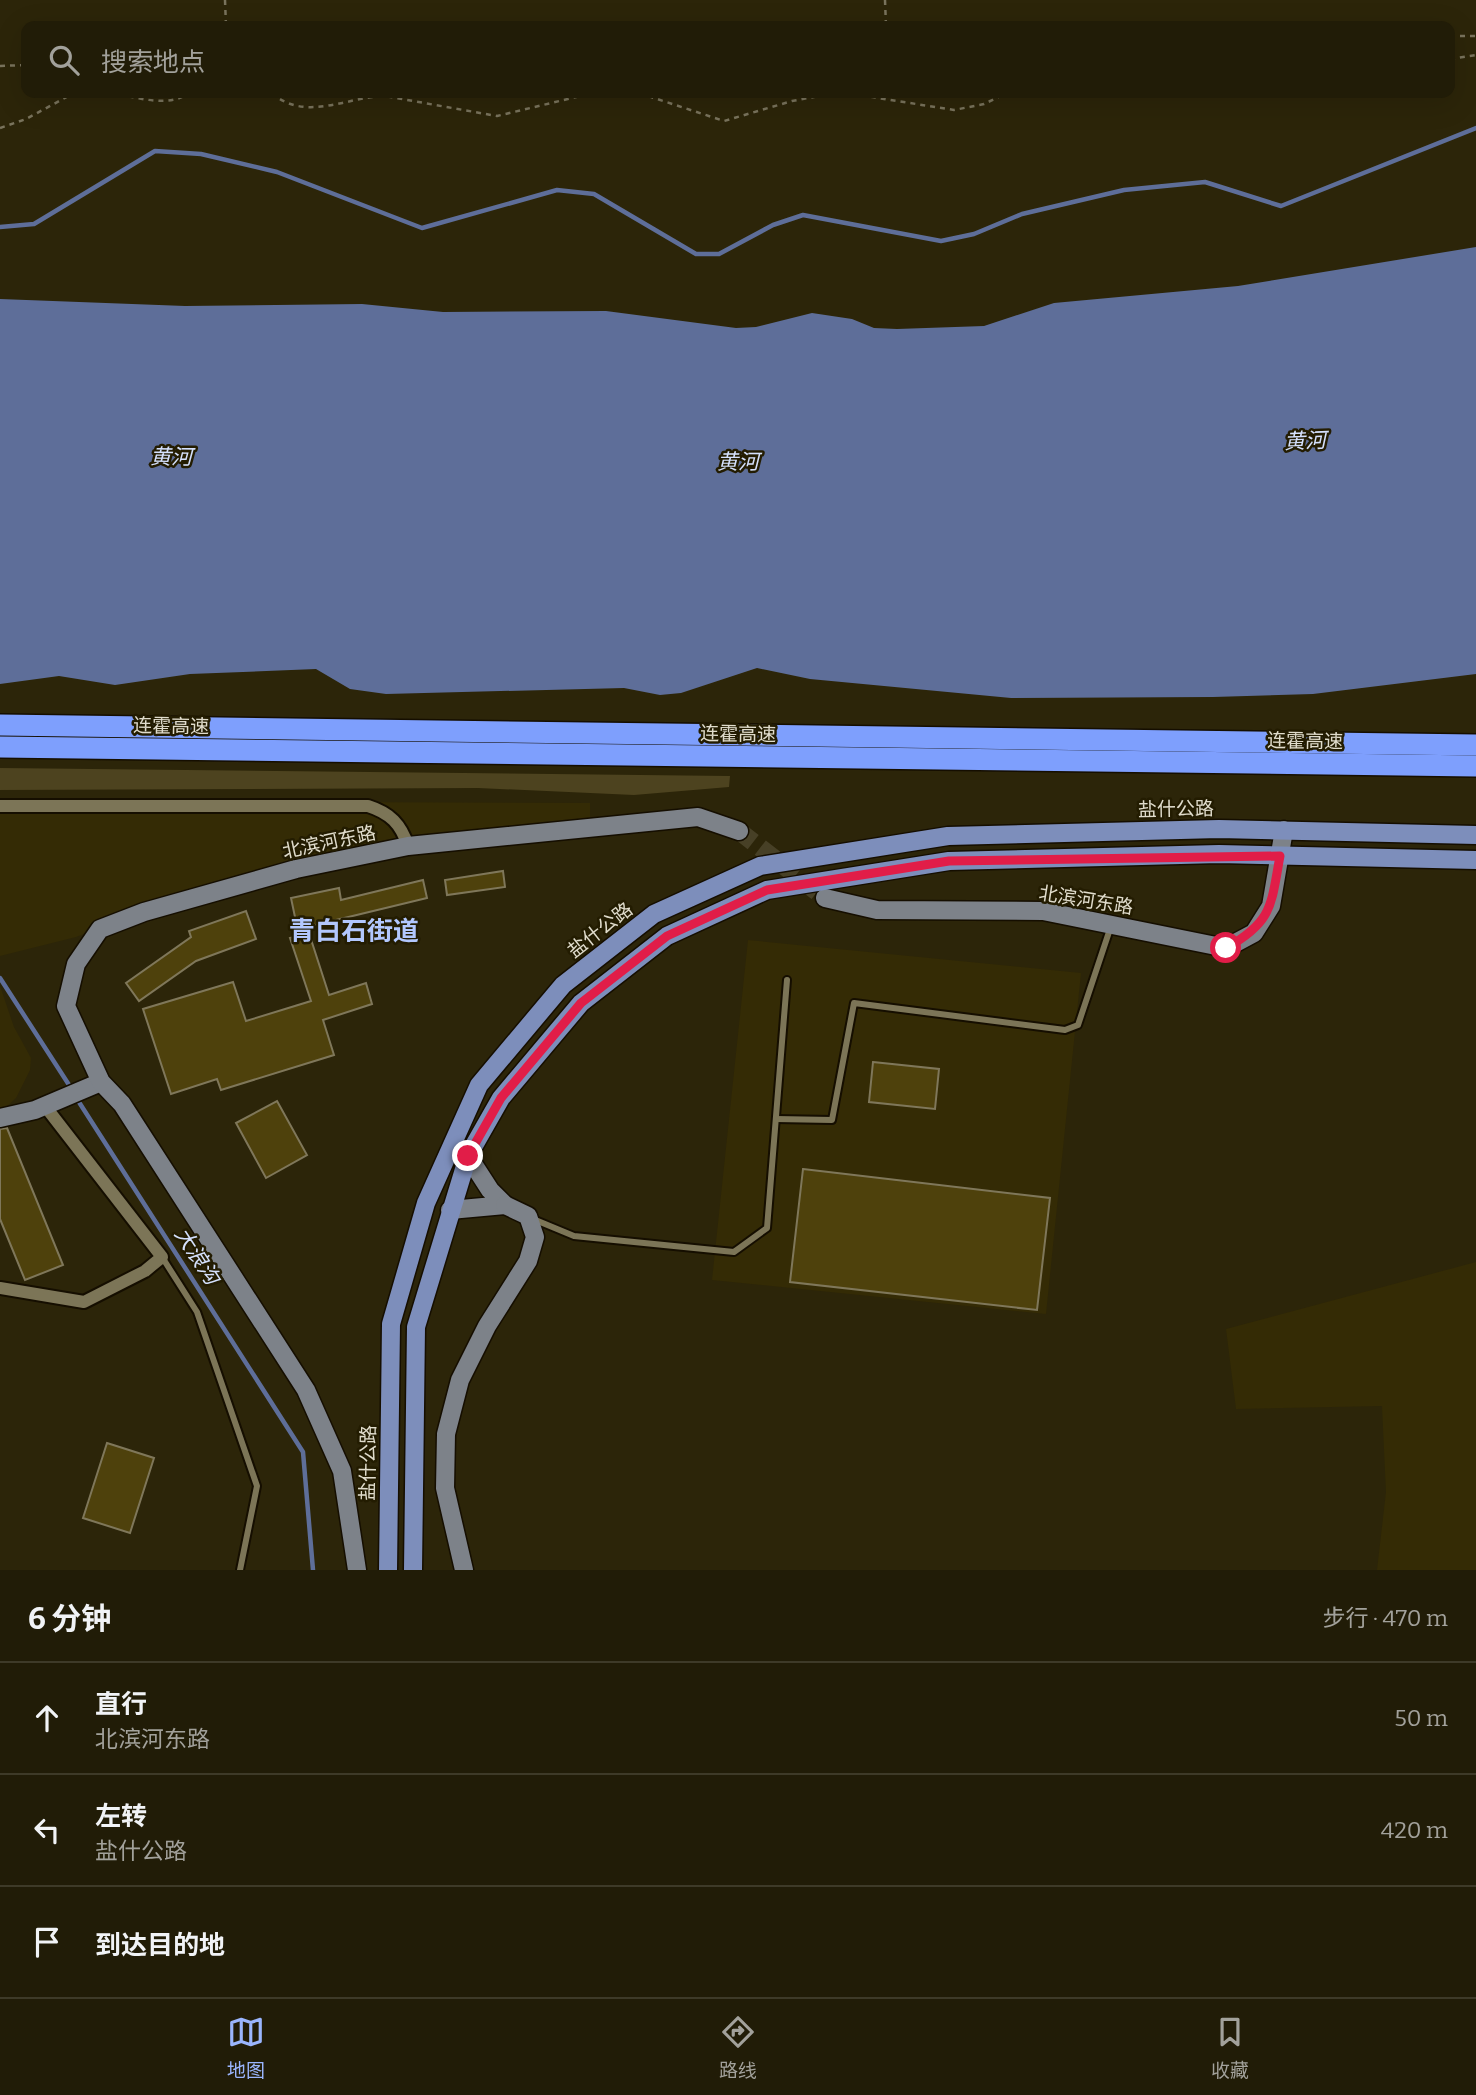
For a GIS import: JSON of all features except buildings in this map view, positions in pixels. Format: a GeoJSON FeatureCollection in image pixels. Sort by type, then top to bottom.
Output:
{"type":"FeatureCollection","features":[{"type":"Feature","properties":{"kind":"highway","name":"连霍高速"},"geometry":{"type":"LineString","coordinates":[[0,725],[1476,744]]}},
{"type":"Feature","properties":{"kind":"highway","name":"连霍高速"},"geometry":{"type":"LineString","coordinates":[[0,747],[1476,766]]}},
{"type":"Feature","properties":{"kind":"main road"},"geometry":{"type":"LineString","coordinates":[[1284,830],[1476,835]]}},
{"type":"Feature","properties":{"kind":"main road","name":"盐什公路"},"geometry":{"type":"LineString","coordinates":[[388,1570],[391,1324],[426,1203],[479,1085],[563,985],[654,914],[760,866],[948,836],[1284,830]]}},
{"type":"Feature","properties":{"kind":"main road"},"geometry":{"type":"LineString","coordinates":[[413,1570],[416,1327],[468,1156],[501,1098],[581,1003],[667,936],[767,890],[949,861],[1280,856],[1476,860]]}},
{"type":"Feature","properties":{"kind":"street"},"geometry":{"type":"LineString","coordinates":[[0,806],[368,806],[395,819],[408,846]]}},
{"type":"Feature","properties":{"kind":"street","name":"北滨河东路"},"geometry":{"type":"LineString","coordinates":[[94,1085],[87,1056],[66,1006],[76,964],[100,929],[144,912],[296,869],[408,846],[698,817],[740,831]]}},
{"type":"Feature","properties":{"kind":"street","name":"北滨河东路"},"geometry":{"type":"LineString","coordinates":[[825,898],[877,910],[1043,911],[1226,948],[1254,933],[1271,905],[1284,830]]}},
{"type":"Feature","properties":{"kind":"street"},"geometry":{"type":"LineString","coordinates":[[0,1118],[50,1104],[94,1085]]}},
{"type":"Feature","properties":{"kind":"street","name":"盐什公路"},"geometry":{"type":"LineString","coordinates":[[94,1085],[122,1104],[306,1390],[342,1471],[357,1570]]}},
{"type":"Feature","properties":{"kind":"street"},"geometry":{"type":"LineString","coordinates":[[0,1288],[84,1302],[145,1270],[162,1257],[50,1104]]}},
{"type":"Feature","properties":{"kind":"street"},"geometry":{"type":"LineString","coordinates":[[464,1570],[445,1488],[446,1434],[460,1380],[487,1326],[527,1261],[535,1237],[528,1216],[505,1205],[490,1190],[468,1156]]}},
{"type":"Feature","properties":{"kind":"street"},"geometry":{"type":"LineString","coordinates":[[450,1210],[505,1205]]}},
{"type":"Feature","properties":{"kind":"lane"},"geometry":{"type":"LineString","coordinates":[[776,1119],[832,1120],[854,1003],[1065,1030],[1078,1025],[1111,924]]}},
{"type":"Feature","properties":{"kind":"lane"},"geometry":{"type":"LineString","coordinates":[[528,1216],[574,1236],[734,1252],[767,1228],[787,980]]}},
{"type":"Feature","properties":{"kind":"lane"},"geometry":{"type":"LineString","coordinates":[[162,1257],[197,1312],[257,1486],[240,1570]]}},
{"type":"Feature","properties":{"kind":"path"},"geometry":{"type":"LineString","coordinates":[[225,0],[226,21]]}},
{"type":"Feature","properties":{"kind":"path"},"geometry":{"type":"LineString","coordinates":[[885,0],[886,21]]}},
{"type":"Feature","properties":{"kind":"path"},"geometry":{"type":"LineString","coordinates":[[1455,36],[1476,36]]}},
{"type":"Feature","properties":{"kind":"path"},"geometry":{"type":"LineString","coordinates":[[1455,58],[1476,55]]}},
{"type":"Feature","properties":{"kind":"path"},"geometry":{"type":"LineString","coordinates":[[0,66],[21,65]]}},
{"type":"Feature","properties":{"kind":"path"},"geometry":{"type":"LineString","coordinates":[[0,128],[26,119],[65,98]]}},
{"type":"Feature","properties":{"kind":"path"},"geometry":{"type":"LineString","coordinates":[[144,98],[177,101],[182,98]]}},
{"type":"Feature","properties":{"kind":"path"},"geometry":{"type":"LineString","coordinates":[[284,98],[308,108],[346,104],[363,98]]}},
{"type":"Feature","properties":{"kind":"path"},"geometry":{"type":"LineString","coordinates":[[397,98],[497,116],[572,98]]}},
{"type":"Feature","properties":{"kind":"path"},"geometry":{"type":"LineString","coordinates":[[654,98],[724,121],[808,98]]}},
{"type":"Feature","properties":{"kind":"path"},"geometry":{"type":"LineString","coordinates":[[878,98],[954,110],[984,104],[997,98]]}},
{"type":"Feature","properties":{"kind":"shaded area"},"geometry":{"type":"Polygon","coordinates":[[[0,768],[730,776],[729,787],[634,795],[478,788],[0,790],[0,768]]]}},
{"type":"Feature","properties":{"kind":"shaded area"},"geometry":{"type":"Polygon","coordinates":[[[0,801],[590,803],[590,835],[371,853],[179,897],[76,937],[0,956],[0,801]]]}},
{"type":"Feature","properties":{"kind":"shaded area"},"geometry":{"type":"Polygon","coordinates":[[[748,940],[1081,973],[1046,1314],[712,1280],[748,940]]]}},
{"type":"Feature","properties":{"kind":"shaded area"},"geometry":{"type":"Polygon","coordinates":[[[0,986],[14,1027],[31,1058],[30,1070],[16,1098],[0,1109],[0,986]]]}},
{"type":"Feature","properties":{"kind":"shaded area"},"geometry":{"type":"Polygon","coordinates":[[[1476,1262],[1476,1570],[1377,1570],[1386,1492],[1382,1406],[1236,1409],[1226,1329],[1476,1262]]]}},
{"type":"Feature","properties":{"kind":"water","name":"黄河"},"geometry":{"type":"Polygon","coordinates":[[[1476,247],[1476,674],[1313,694],[1213,697],[1011,698],[810,679],[757,668],[681,693],[660,695],[624,688],[386,694],[350,689],[316,669],[190,674],[115,685],[59,676],[0,684],[0,299],[185,306],[362,304],[443,312],[606,311],[736,328],[756,327],[812,313],[852,319],[874,328],[984,326],[1054,303],[1238,286],[1476,247]]]}},
{"type":"Feature","properties":{"kind":"waterway"},"geometry":{"type":"LineString","coordinates":[[0,227],[34,224],[155,151],[201,154],[277,172],[422,228],[557,190],[594,194],[696,254],[719,254],[773,225],[803,215],[941,241],[974,234],[1022,214],[1124,190],[1205,182],[1281,206],[1476,128]]}},
{"type":"Feature","properties":{"kind":"waterway","name":"大浪沟"},"geometry":{"type":"LineString","coordinates":[[0,978],[71,1088]]}},
{"type":"Feature","properties":{"kind":"waterway","name":"大浪沟"},"geometry":{"type":"LineString","coordinates":[[77,1099],[303,1452],[313,1570]]}},
{"type":"Feature","properties":{"kind":"tunnel"},"geometry":{"type":"LineString","coordinates":[[739,831],[825,898]]}},
{"type":"Feature","properties":{"kind":"district","name":"青白石街道"},"geometry":{"type":"Point","coordinates":[354,931]}},
{"type":"Feature","properties":{"kind":"route"},"geometry":{"type":"LineString","coordinates":[[468,1156],[501,1098],[581,1003],[667,936],[767,890],[949,861],[1219,854],[1280,856],[1271,905],[1254,933],[1226,948]]}}]}
